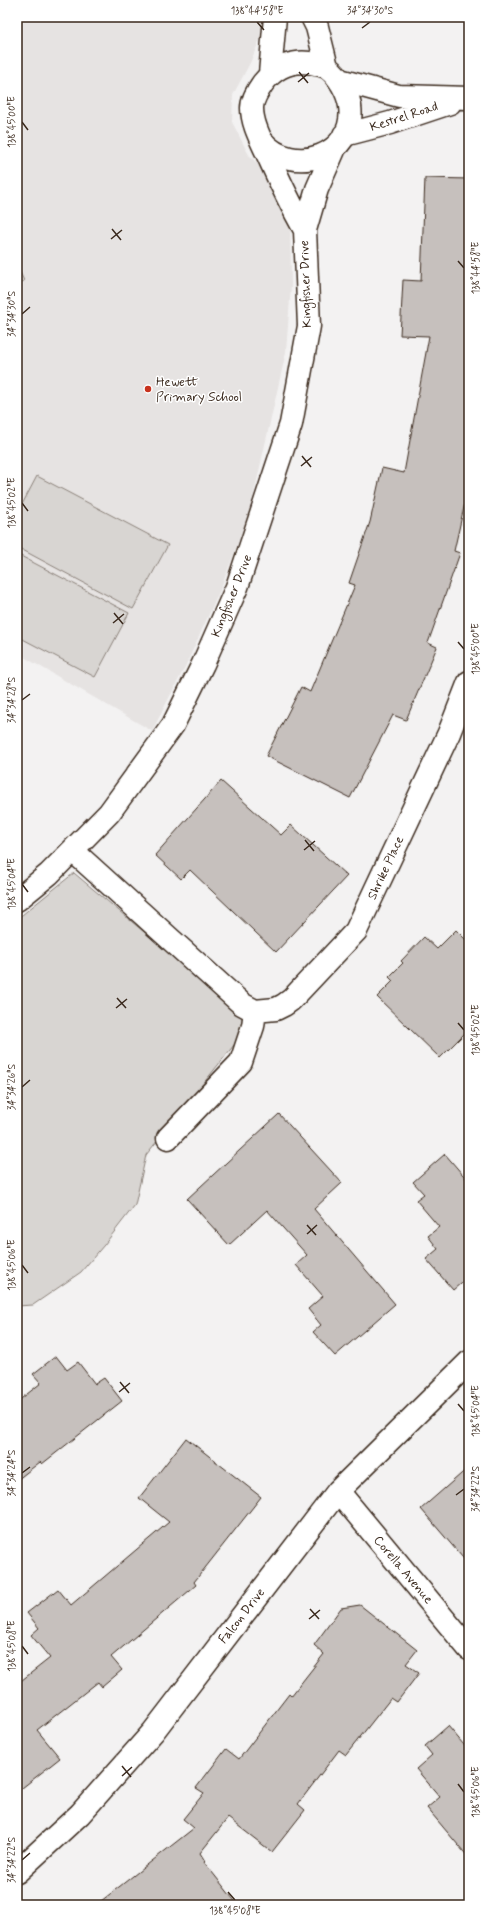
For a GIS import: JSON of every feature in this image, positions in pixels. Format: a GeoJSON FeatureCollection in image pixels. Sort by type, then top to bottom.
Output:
{"type":"FeatureCollection","features":[{"type":"Feature","properties":{"kind":"street"},"geometry":{"type":"LineString","coordinates":[[270,74],[275,17]]}},
{"type":"Feature","properties":{"kind":"street"},"geometry":{"type":"LineString","coordinates":[[312,17],[333,73],[349,101],[351,116],[339,142],[316,158],[297,161],[281,156],[262,141],[256,127],[252,107],[257,91],[270,74],[289,64],[306,62],[333,73]]}},
{"type":"Feature","properties":{"kind":"street","name":"Kestrel Road"},"geometry":{"type":"LineString","coordinates":[[333,73],[399,96],[466,98]]}},
{"type":"Feature","properties":{"kind":"street","name":"Kestrel Road"},"geometry":{"type":"LineString","coordinates":[[339,142],[390,123],[466,98]]}},
{"type":"Feature","properties":{"kind":"street","name":"Kingfisher Drive"},"geometry":{"type":"LineString","coordinates":[[262,141],[285,194],[305,230]]}},
{"type":"Feature","properties":{"kind":"street","name":"Kingfisher Drive"},"geometry":{"type":"LineString","coordinates":[[17,900],[49,874],[109,813],[173,725],[203,664],[237,587],[292,416],[309,326],[305,230],[317,189],[339,142]]}},
{"type":"Feature","properties":{"kind":"street","name":"Shrike Place"},"geometry":{"type":"LineString","coordinates":[[255,1011],[276,1009],[291,1000],[356,931],[449,733],[469,682]]}},
{"type":"Feature","properties":{"kind":"street"},"geometry":{"type":"LineString","coordinates":[[73,851],[220,985],[242,1004],[255,1011],[253,1026],[240,1062],[168,1138]]}},
{"type":"Feature","properties":{"kind":"street","name":"Falcon Drive"},"geometry":{"type":"LineString","coordinates":[[17,1872],[80,1814],[153,1732],[338,1491],[469,1362]]}},
{"type":"Feature","properties":{"kind":"street","name":"Corella Avenue"},"geometry":{"type":"LineString","coordinates":[[338,1491],[469,1649]]}},
{"type":"Feature","properties":{"kind":"shaded area","name":"Hewett Primary School"},"geometry":{"type":"Polygon","coordinates":[[[17,17],[267,17],[268,20],[250,63],[233,95],[232,122],[249,155],[273,180],[290,215],[291,286],[286,352],[250,511],[221,588],[186,665],[152,731],[17,653],[17,17]]]}},
{"type":"Feature","properties":{"kind":"shaded area"},"geometry":{"type":"Polygon","coordinates":[[[17,265],[24,281],[17,285],[17,265]]]}},
{"type":"Feature","properties":{"kind":"shaded area"},"geometry":{"type":"Polygon","coordinates":[[[37,476],[168,545],[133,609],[17,547],[17,514],[37,476]]]}},
{"type":"Feature","properties":{"kind":"shaded area"},"geometry":{"type":"Polygon","coordinates":[[[17,554],[129,613],[95,677],[17,636],[17,554]]]}},
{"type":"Feature","properties":{"kind":"shaded area"},"geometry":{"type":"Polygon","coordinates":[[[74,873],[245,1017],[238,1040],[146,1155],[135,1205],[104,1245],[81,1272],[33,1305],[17,1306],[17,919],[74,873]]]}},
{"type":"Feature","properties":{"kind":"building"},"geometry":{"type":"Polygon","coordinates":[[[425,178],[469,179],[469,485],[454,551],[460,553],[428,643],[437,647],[406,720],[393,715],[350,798],[266,756],[301,687],[310,692],[355,585],[349,583],[370,522],[382,468],[404,473],[429,336],[400,335],[403,280],[421,281],[425,178]]]}},
{"type":"Feature","properties":{"kind":"building"},"geometry":{"type":"Polygon","coordinates":[[[221,781],[281,835],[291,825],[347,876],[276,952],[190,870],[181,879],[155,855],[221,781]]]}},
{"type":"Feature","properties":{"kind":"building"},"geometry":{"type":"Polygon","coordinates":[[[456,930],[469,943],[469,1029],[440,1058],[377,997],[393,981],[389,977],[403,963],[401,961],[424,937],[437,949],[456,930]]]}},
{"type":"Feature","properties":{"kind":"building"},"geometry":{"type":"Polygon","coordinates":[[[279,1114],[342,1183],[314,1209],[395,1304],[335,1356],[313,1332],[321,1325],[308,1309],[323,1296],[296,1265],[307,1255],[267,1210],[229,1245],[187,1199],[279,1114]]]}},
{"type":"Feature","properties":{"kind":"building"},"geometry":{"type":"Polygon","coordinates":[[[445,1154],[469,1182],[469,1276],[453,1290],[426,1259],[438,1249],[428,1236],[439,1227],[416,1200],[424,1194],[413,1182],[445,1154]]]}},
{"type":"Feature","properties":{"kind":"building"},"geometry":{"type":"Polygon","coordinates":[[[56,1356],[67,1370],[78,1362],[95,1384],[104,1378],[122,1401],[42,1464],[40,1462],[17,1480],[17,1402],[41,1383],[33,1374],[56,1356]]]}},
{"type":"Feature","properties":{"kind":"building"},"geometry":{"type":"Polygon","coordinates":[[[186,1438],[261,1497],[194,1582],[196,1585],[111,1657],[122,1670],[102,1687],[98,1682],[37,1730],[60,1758],[17,1792],[17,1684],[50,1658],[31,1635],[39,1628],[27,1613],[58,1589],[71,1605],[169,1522],[139,1498],[186,1438]]]}},
{"type":"Feature","properties":{"kind":"building"},"geometry":{"type":"Polygon","coordinates":[[[469,1467],[469,1565],[421,1509],[469,1467]]]}},
{"type":"Feature","properties":{"kind":"building"},"geometry":{"type":"Polygon","coordinates":[[[360,1605],[417,1650],[406,1664],[419,1673],[397,1702],[391,1698],[346,1755],[339,1750],[298,1804],[305,1810],[272,1852],[228,1818],[200,1853],[205,1861],[204,1862],[238,1905],[96,1905],[194,1828],[183,1819],[204,1793],[196,1788],[226,1749],[239,1759],[289,1694],[291,1696],[324,1654],[314,1645],[341,1608],[360,1605]]]}},
{"type":"Feature","properties":{"kind":"building"},"geometry":{"type":"Polygon","coordinates":[[[448,1726],[469,1751],[469,1858],[427,1808],[440,1797],[416,1769],[432,1755],[425,1746],[448,1726]]]}},
{"type":"Feature","properties":{"kind":"place","name":"Hewett Primary School"},"geometry":{"type":"Point","coordinates":[148,389]}}]}
